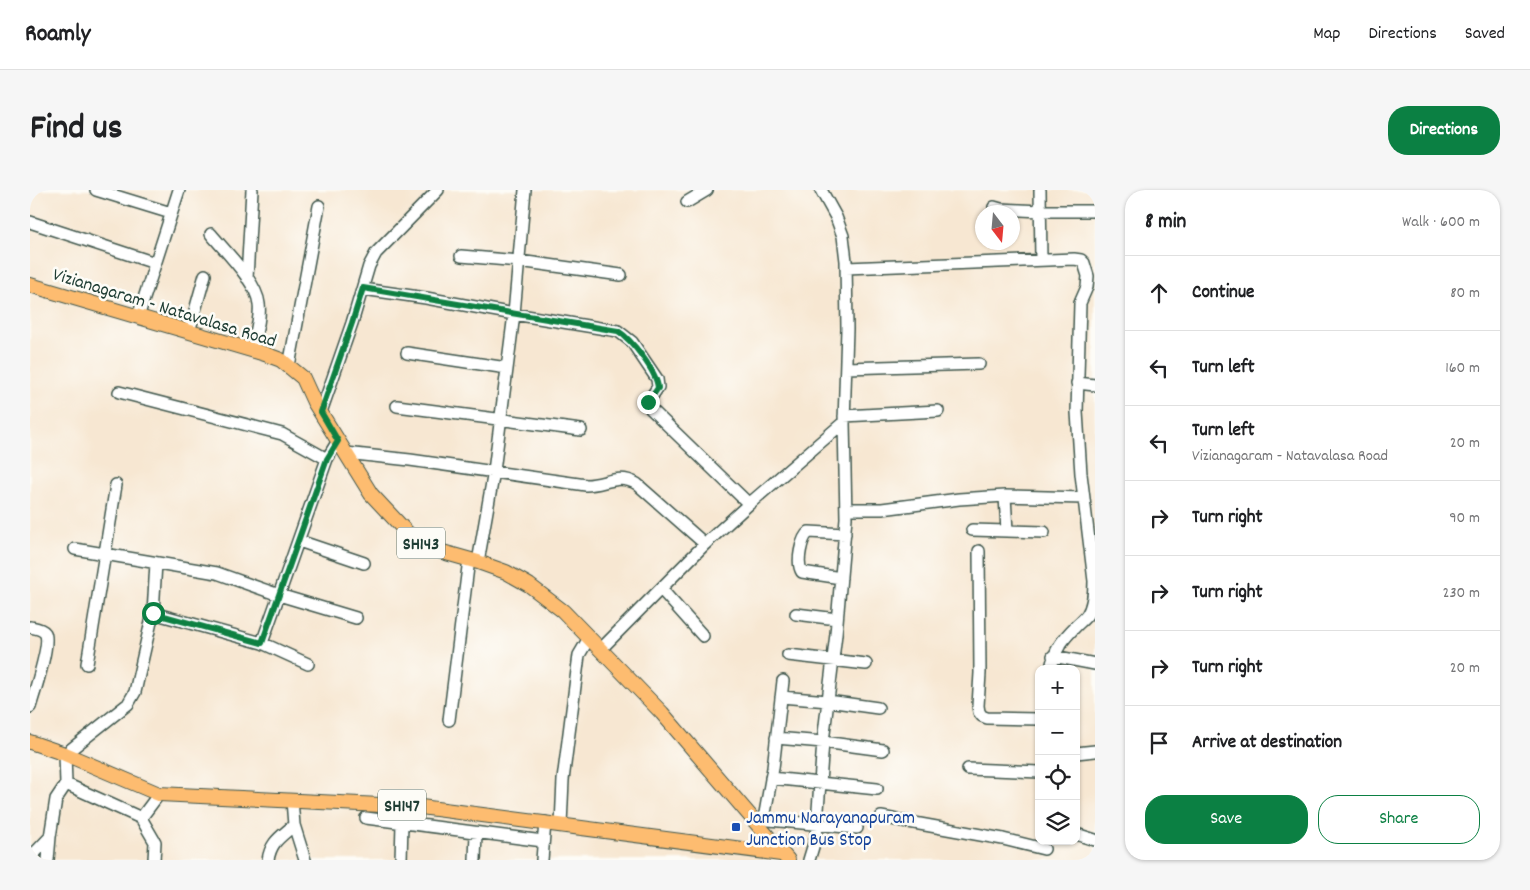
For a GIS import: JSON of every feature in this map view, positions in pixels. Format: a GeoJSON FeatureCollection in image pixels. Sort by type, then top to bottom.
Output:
{"type":"FeatureCollection","features":[{"type":"Feature","properties":{"kind":"main road","name":"Vizianagaram - Natavalasa Road"},"geometry":{"type":"LineString","coordinates":[[30,285],[252,350],[281,360],[289,366],[302,378],[371,494],[415,541],[439,551],[506,572],[529,585],[563,611],[662,713],[758,819],[785,857]]}},
{"type":"Feature","properties":{"kind":"main road","name":"SH147"},"geometry":{"type":"LineString","coordinates":[[30,742],[66,754],[159,794],[421,807],[545,822],[785,857]]}},
{"type":"Feature","properties":{"kind":"street"},"geometry":{"type":"LineString","coordinates":[[96,190],[171,213]]}},
{"type":"Feature","properties":{"kind":"street"},"geometry":{"type":"LineString","coordinates":[[138,317],[179,190]]}},
{"type":"Feature","properties":{"kind":"street"},"geometry":{"type":"LineString","coordinates":[[247,278],[252,190]]}},
{"type":"Feature","properties":{"kind":"street"},"geometry":{"type":"LineString","coordinates":[[321,412],[352,323],[369,266],[376,252],[438,190]]}},
{"type":"Feature","properties":{"kind":"street"},"geometry":{"type":"LineString","coordinates":[[449,720],[473,561],[494,471],[514,314],[525,190]]}},
{"type":"Feature","properties":{"kind":"street"},"geometry":{"type":"LineString","coordinates":[[687,202],[707,190]]}},
{"type":"Feature","properties":{"kind":"street"},"geometry":{"type":"LineString","coordinates":[[809,860],[816,837],[823,742],[837,619],[846,509],[844,419],[847,329],[846,268],[843,236],[836,217],[821,190]]}},
{"type":"Feature","properties":{"kind":"street"},"geometry":{"type":"LineString","coordinates":[[1040,190],[1041,260]]}},
{"type":"Feature","properties":{"kind":"street"},"geometry":{"type":"LineString","coordinates":[[289,366],[319,206]]}},
{"type":"Feature","properties":{"kind":"street"},"geometry":{"type":"LineString","coordinates":[[1020,210],[1095,211]]}},
{"type":"Feature","properties":{"kind":"street"},"geometry":{"type":"LineString","coordinates":[[30,222],[155,263]]}},
{"type":"Feature","properties":{"kind":"street"},"geometry":{"type":"LineString","coordinates":[[211,234],[255,289],[260,304],[252,350]]}},
{"type":"Feature","properties":{"kind":"street"},"geometry":{"type":"LineString","coordinates":[[461,256],[519,261],[621,275]]}},
{"type":"Feature","properties":{"kind":"street"},"geometry":{"type":"LineString","coordinates":[[846,268],[1074,259],[1081,260],[1084,263],[1087,269],[1088,282],[1080,303],[1077,412],[1084,498],[1094,572],[1094,591],[1086,616],[1063,641],[1053,656],[1052,665]]}},
{"type":"Feature","properties":{"kind":"street"},"geometry":{"type":"LineString","coordinates":[[189,332],[206,276]]}},
{"type":"Feature","properties":{"kind":"street"},"geometry":{"type":"LineString","coordinates":[[363,288],[618,331],[632,342],[657,379],[658,388],[648,402],[651,409],[749,504]]}},
{"type":"Feature","properties":{"kind":"street"},"geometry":{"type":"LineString","coordinates":[[407,353],[507,368]]}},
{"type":"Feature","properties":{"kind":"street"},"geometry":{"type":"LineString","coordinates":[[846,368],[979,364]]}},
{"type":"Feature","properties":{"kind":"street"},"geometry":{"type":"LineString","coordinates":[[1077,383],[1095,385]]}},
{"type":"Feature","properties":{"kind":"street"},"geometry":{"type":"LineString","coordinates":[[119,392],[282,434],[327,459]]}},
{"type":"Feature","properties":{"kind":"street"},"geometry":{"type":"LineString","coordinates":[[397,406],[581,430]]}},
{"type":"Feature","properties":{"kind":"street"},"geometry":{"type":"LineString","coordinates":[[600,650],[705,544],[844,419],[938,411]]}},
{"type":"Feature","properties":{"kind":"street"},"geometry":{"type":"LineString","coordinates":[[262,643],[327,459],[338,441]]}},
{"type":"Feature","properties":{"kind":"street"},"geometry":{"type":"LineString","coordinates":[[346,454],[410,460],[586,485],[628,479],[637,484],[705,544]]}},
{"type":"Feature","properties":{"kind":"street"},"geometry":{"type":"LineString","coordinates":[[87,664],[116,485]]}},
{"type":"Feature","properties":{"kind":"street"},"geometry":{"type":"LineString","coordinates":[[846,509],[882,509],[958,499],[1005,496],[1084,498]]}},
{"type":"Feature","properties":{"kind":"street"},"geometry":{"type":"LineString","coordinates":[[1005,496],[1007,531]]}},
{"type":"Feature","properties":{"kind":"street"},"geometry":{"type":"LineString","coordinates":[[972,530],[1044,532]]}},
{"type":"Feature","properties":{"kind":"street"},"geometry":{"type":"LineString","coordinates":[[841,578],[802,572],[799,566],[803,538],[809,532],[845,534]]}},
{"type":"Feature","properties":{"kind":"street"},"geometry":{"type":"LineString","coordinates":[[299,540],[364,563]]}},
{"type":"Feature","properties":{"kind":"street"},"geometry":{"type":"LineString","coordinates":[[75,548],[217,574],[356,618]]}},
{"type":"Feature","properties":{"kind":"street"},"geometry":{"type":"LineString","coordinates":[[979,551],[979,712],[987,718],[1035,719]]}},
{"type":"Feature","properties":{"kind":"street"},"geometry":{"type":"LineString","coordinates":[[48,860],[56,799],[66,784],[66,754],[114,717],[128,704],[135,692],[153,613],[156,563]]}},
{"type":"Feature","properties":{"kind":"street"},"geometry":{"type":"LineString","coordinates":[[661,589],[703,636]]}},
{"type":"Feature","properties":{"kind":"street"},"geometry":{"type":"LineString","coordinates":[[153,613],[262,643],[308,664]]}},
{"type":"Feature","properties":{"kind":"street"},"geometry":{"type":"LineString","coordinates":[[796,614],[837,619]]}},
{"type":"Feature","properties":{"kind":"street"},"geometry":{"type":"LineString","coordinates":[[30,627],[40,629],[47,638],[46,649],[30,707]]}},
{"type":"Feature","properties":{"kind":"street"},"geometry":{"type":"LineString","coordinates":[[561,825],[562,780],[579,655],[589,638]]}},
{"type":"Feature","properties":{"kind":"street"},"geometry":{"type":"LineString","coordinates":[[788,655],[866,664]]}},
{"type":"Feature","properties":{"kind":"street"},"geometry":{"type":"LineString","coordinates":[[1053,656],[1095,664]]}},
{"type":"Feature","properties":{"kind":"street"},"geometry":{"type":"LineString","coordinates":[[783,681],[771,778],[758,819],[857,828]]}},
{"type":"Feature","properties":{"kind":"street"},"geometry":{"type":"LineString","coordinates":[[781,697],[878,708]]}},
{"type":"Feature","properties":{"kind":"street"},"geometry":{"type":"LineString","coordinates":[[776,738],[883,750]]}},
{"type":"Feature","properties":{"kind":"street"},"geometry":{"type":"LineString","coordinates":[[1080,753],[1095,751]]}},
{"type":"Feature","properties":{"kind":"street"},"geometry":{"type":"LineString","coordinates":[[968,769],[1035,772]]}},
{"type":"Feature","properties":{"kind":"street"},"geometry":{"type":"LineString","coordinates":[[771,778],[876,789]]}},
{"type":"Feature","properties":{"kind":"street"},"geometry":{"type":"LineString","coordinates":[[66,784],[141,818],[154,842],[154,860]]}},
{"type":"Feature","properties":{"kind":"street"},"geometry":{"type":"LineString","coordinates":[[141,818],[159,794]]}},
{"type":"Feature","properties":{"kind":"street"},"geometry":{"type":"LineString","coordinates":[[292,800],[294,825],[305,860]]}},
{"type":"Feature","properties":{"kind":"street"},"geometry":{"type":"LineString","coordinates":[[882,817],[1003,839],[1044,850]]}},
{"type":"Feature","properties":{"kind":"street"},"geometry":{"type":"LineString","coordinates":[[366,818],[544,842]]}},
{"type":"Feature","properties":{"kind":"street"},"geometry":{"type":"LineString","coordinates":[[542,860],[545,822]]}},
{"type":"Feature","properties":{"kind":"street"},"geometry":{"type":"LineString","coordinates":[[401,860],[402,823]]}},
{"type":"Feature","properties":{"kind":"street"},"geometry":{"type":"LineString","coordinates":[[268,860],[273,844],[294,825]]}},
{"type":"Feature","properties":{"kind":"street"},"geometry":{"type":"LineString","coordinates":[[475,860],[476,833]]}},
{"type":"Feature","properties":{"kind":"street"},"geometry":{"type":"LineString","coordinates":[[1080,835],[1095,840]]}},
{"type":"Feature","properties":{"kind":"street"},"geometry":{"type":"LineString","coordinates":[[30,858],[50,837]]}},
{"type":"Feature","properties":{"kind":"place","name":"Jammu Narayanapuram Junction Bus Stop"},"geometry":{"type":"Point","coordinates":[736,827]}},
{"type":"Feature","properties":{"kind":"route"},"geometry":{"type":"LineString","coordinates":[[153,613],[262,643],[327,459],[338,441],[321,412],[363,288],[618,331],[632,342],[657,379],[658,388],[648,402]]}}]}
